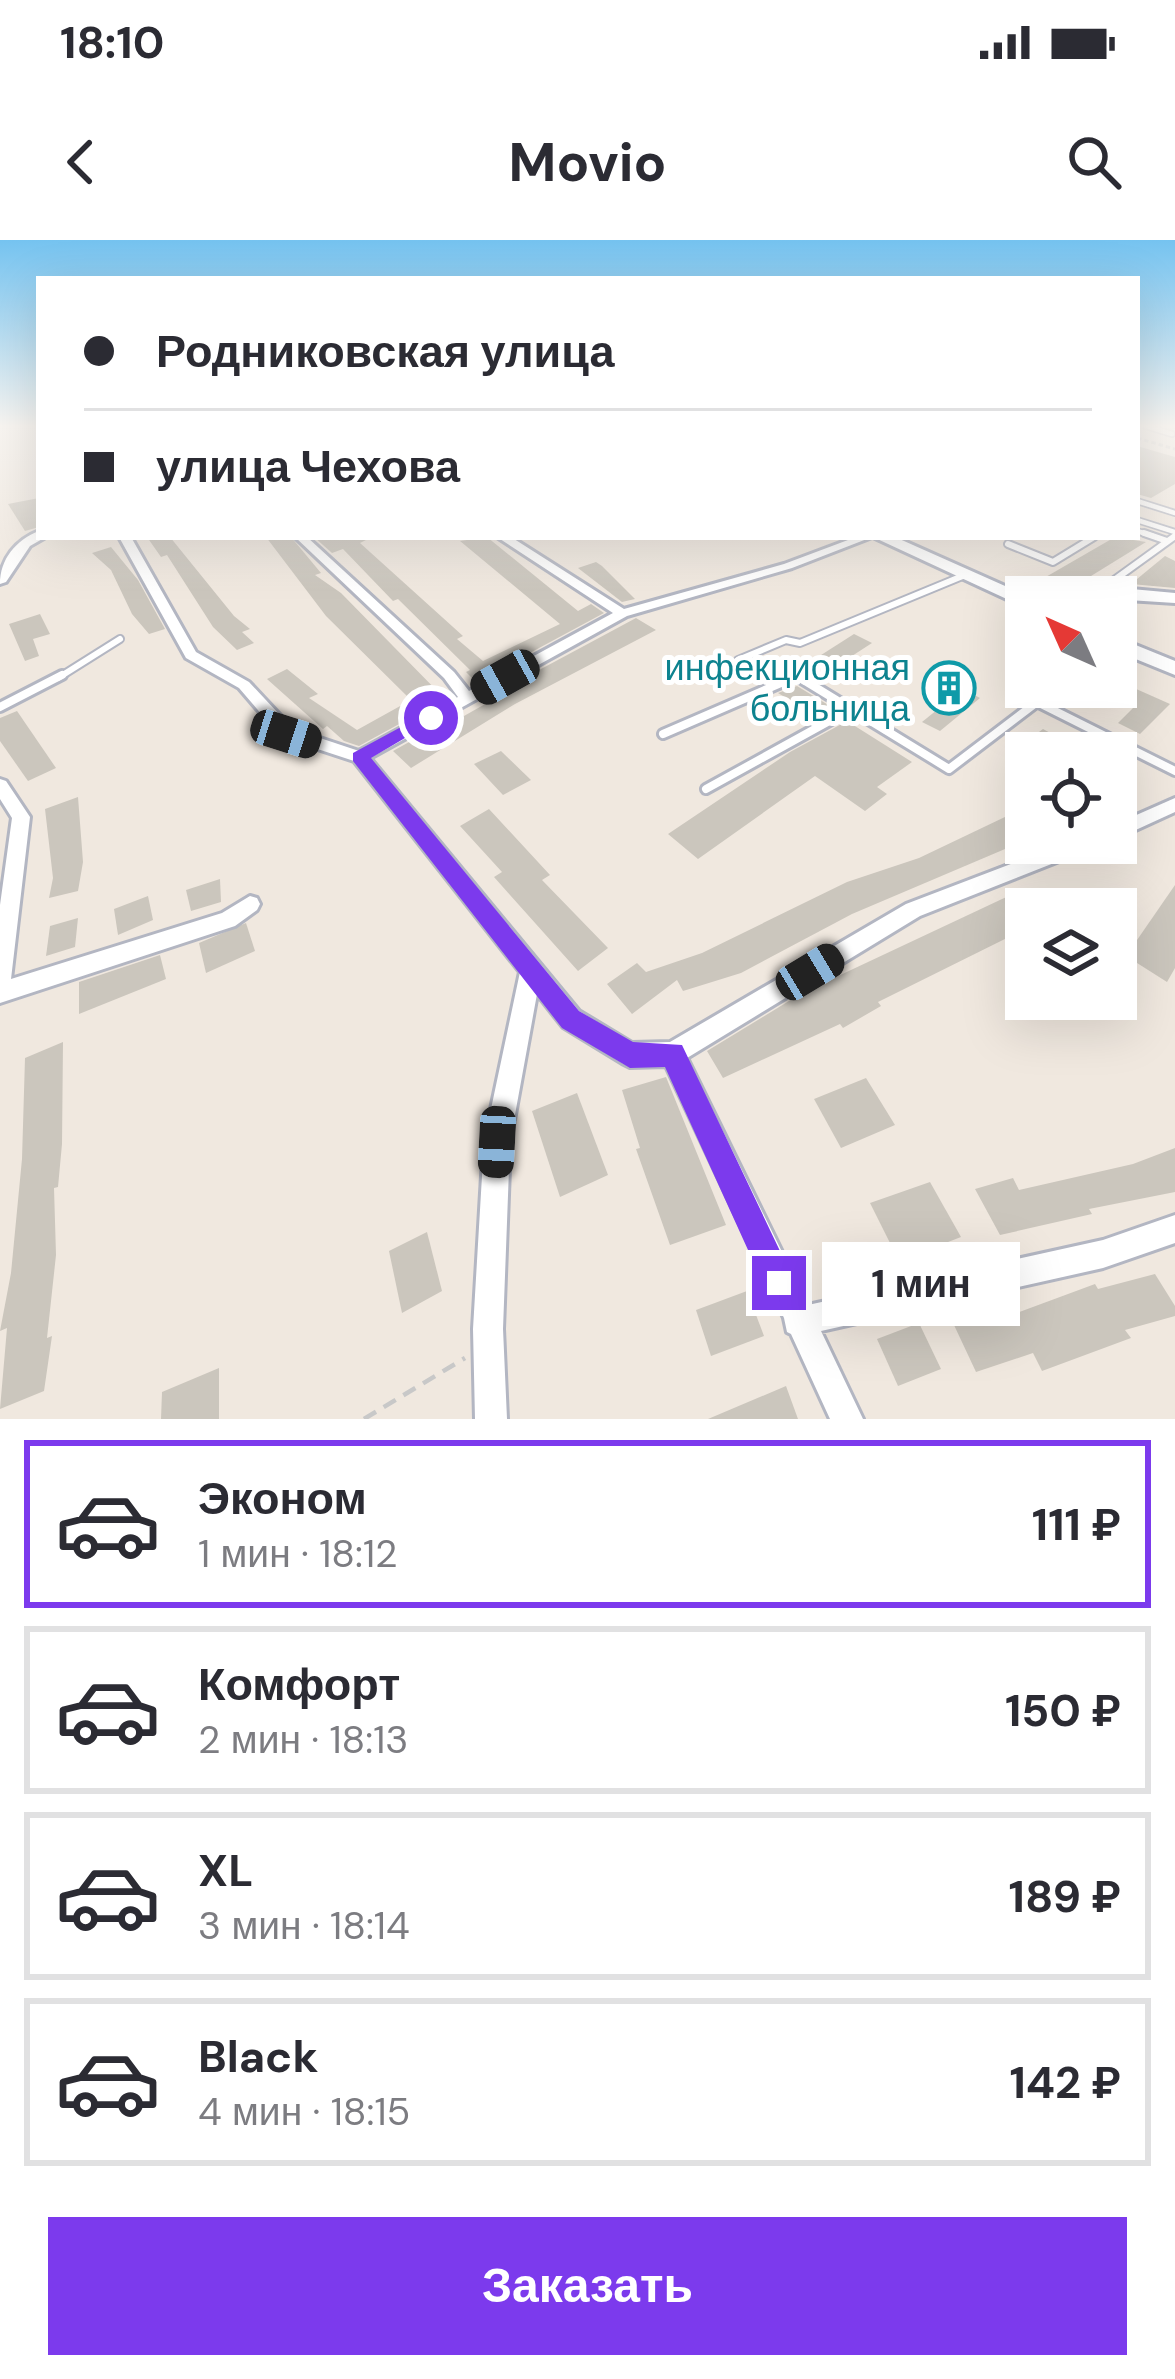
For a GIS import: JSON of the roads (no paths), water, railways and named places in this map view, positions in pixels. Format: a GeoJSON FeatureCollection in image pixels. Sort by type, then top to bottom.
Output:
{"type":"FeatureCollection","features":[{"type":"Feature","properties":{"kind":"main road"},"geometry":{"type":"LineString","coordinates":[[887,540],[1005,593]]}},
{"type":"Feature","properties":{"kind":"main road"},"geometry":{"type":"LineString","coordinates":[[911,540],[1005,582]]}},
{"type":"Feature","properties":{"kind":"main road"},"geometry":{"type":"LineString","coordinates":[[1137,639],[1175,656]]}},
{"type":"Feature","properties":{"kind":"main road"},"geometry":{"type":"LineString","coordinates":[[1137,652],[1175,669]]}},
{"type":"Feature","properties":{"kind":"street"},"geometry":{"type":"LineString","coordinates":[[0,579],[26,543],[36,537]]}},
{"type":"Feature","properties":{"kind":"street"},"geometry":{"type":"LineString","coordinates":[[127,540],[191,655],[244,685],[286,734],[360,757],[571,1019],[630,1055],[673,1054],[913,910],[1032,864]]}},
{"type":"Feature","properties":{"kind":"street"},"geometry":{"type":"LineString","coordinates":[[305,540],[434,661],[466,698]]}},
{"type":"Feature","properties":{"kind":"street"},"geometry":{"type":"LineString","coordinates":[[508,540],[622,614]]}},
{"type":"Feature","properties":{"kind":"street"},"geometry":{"type":"LineString","coordinates":[[360,757],[622,614],[788,566],[858,540]]}},
{"type":"Feature","properties":{"kind":"street"},"geometry":{"type":"LineString","coordinates":[[1137,596],[1175,598]]}},
{"type":"Feature","properties":{"kind":"street"},"geometry":{"type":"LineString","coordinates":[[0,785],[21,817],[0,984]]}},
{"type":"Feature","properties":{"kind":"street"},"geometry":{"type":"LineString","coordinates":[[1137,822],[1175,804]]}},
{"type":"Feature","properties":{"kind":"street"},"geometry":{"type":"LineString","coordinates":[[0,993],[229,920],[250,904]]}},
{"type":"Feature","properties":{"kind":"street"},"geometry":{"type":"LineString","coordinates":[[491,1419],[488,1330],[497,1142],[531,970]]}},
{"type":"Feature","properties":{"kind":"street"},"geometry":{"type":"LineString","coordinates":[[673,1054],[796,1322],[847,1419]]}},
{"type":"Feature","properties":{"kind":"street"},"geometry":{"type":"LineString","coordinates":[[796,1322],[1103,1254],[1175,1229]]}},
{"type":"Feature","properties":{"kind":"lane"},"geometry":{"type":"LineString","coordinates":[[1140,501],[1175,513]]}},
{"type":"Feature","properties":{"kind":"lane"},"geometry":{"type":"LineString","coordinates":[[1140,521],[1173,536]]}},
{"type":"Feature","properties":{"kind":"lane"},"geometry":{"type":"LineString","coordinates":[[1140,531],[1173,536]]}},
{"type":"Feature","properties":{"kind":"lane"},"geometry":{"type":"LineString","coordinates":[[1119,576],[1173,536]]}},
{"type":"Feature","properties":{"kind":"lane"},"geometry":{"type":"LineString","coordinates":[[1008,544],[1053,562],[1089,540]]}},
{"type":"Feature","properties":{"kind":"lane"},"geometry":{"type":"LineString","coordinates":[[737,660],[786,640],[800,643],[965,575]]}},
{"type":"Feature","properties":{"kind":"lane"},"geometry":{"type":"LineString","coordinates":[[0,707],[55,680],[120,639]]}},
{"type":"Feature","properties":{"kind":"lane"},"geometry":{"type":"LineString","coordinates":[[663,734],[797,676],[949,769],[1037,702],[1175,771]]}},
{"type":"Feature","properties":{"kind":"lane"},"geometry":{"type":"LineString","coordinates":[[706,789],[851,709]]}},
{"type":"Feature","properties":{"kind":"place","name":"инфекционная больница"},"geometry":{"type":"Point","coordinates":[949,688]}}]}
